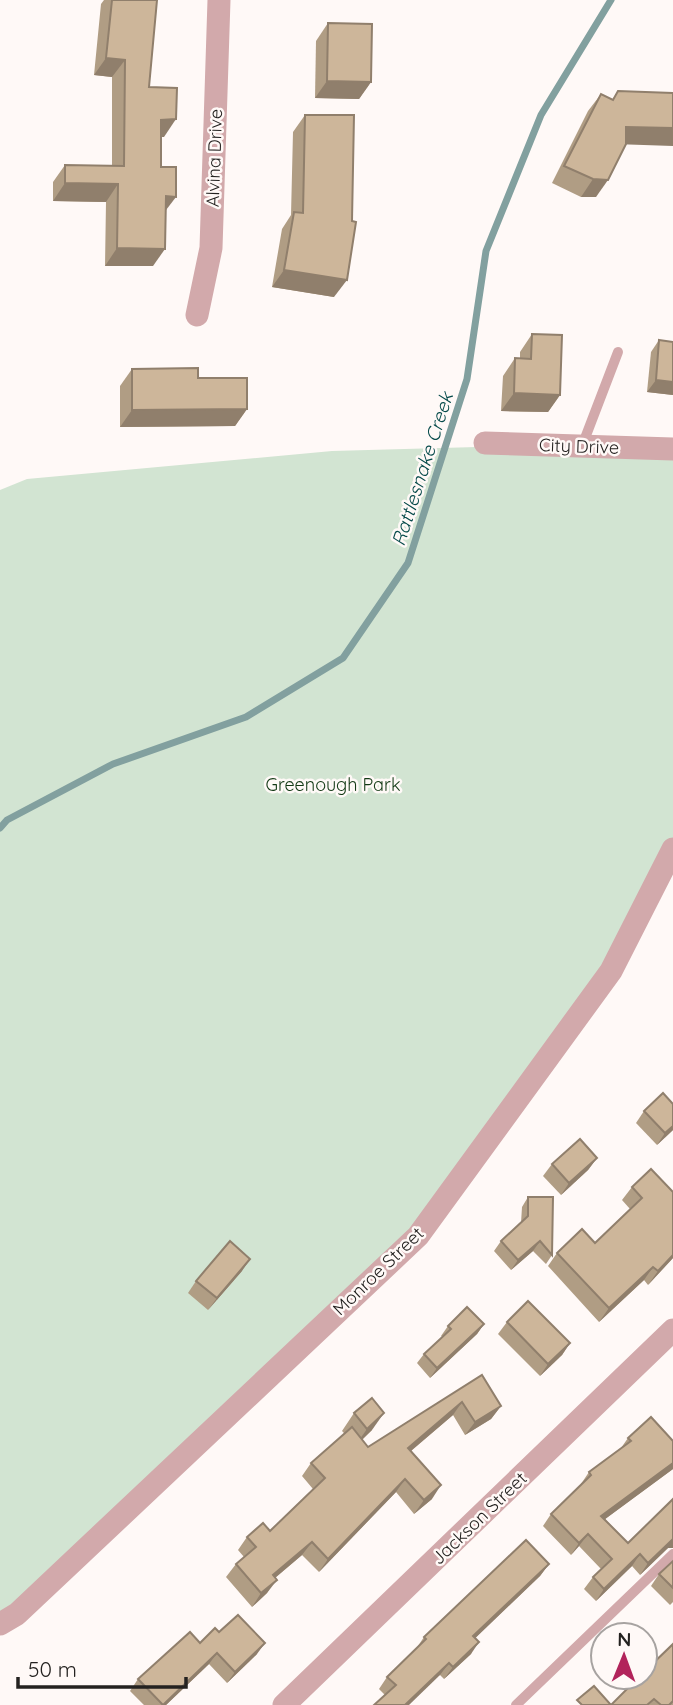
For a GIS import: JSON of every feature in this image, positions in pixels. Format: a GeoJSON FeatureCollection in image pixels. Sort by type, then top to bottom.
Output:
{"type":"FeatureCollection","features":[{"type":"Feature","properties":{"kind":"street","name":"Alvina Drive"},"geometry":{"type":"LineString","coordinates":[[197,315],[211,248],[219,0]]}},
{"type":"Feature","properties":{"kind":"street","name":"City Drive"},"geometry":{"type":"LineString","coordinates":[[485,443],[673,449]]}},
{"type":"Feature","properties":{"kind":"street","name":"Monroe Street"},"geometry":{"type":"LineString","coordinates":[[0,1624],[17,1614],[418,1236],[611,971],[673,849]]}},
{"type":"Feature","properties":{"kind":"street","name":"Jackson Street"},"geometry":{"type":"LineString","coordinates":[[284,1705],[673,1330]]}},
{"type":"Feature","properties":{"kind":"lane"},"geometry":{"type":"LineString","coordinates":[[582,446],[618,352]]}},
{"type":"Feature","properties":{"kind":"lane"},"geometry":{"type":"LineString","coordinates":[[516,1705],[673,1554]]}},
{"type":"Feature","properties":{"kind":"green space","name":"Greenough Park"},"geometry":{"type":"Polygon","coordinates":[[[477,447],[673,448],[673,849],[611,971],[418,1236],[0,1624],[0,490],[27,479],[332,451],[477,447]]]}},
{"type":"Feature","properties":{"kind":"building"},"geometry":{"type":"Polygon","coordinates":[[[112,0],[157,0],[149,87],[177,88],[176,119],[161,120],[161,167],[176,167],[176,197],[166,196],[165,249],[117,248],[118,184],[65,183],[65,165],[124,166],[125,60],[106,58],[112,0]]]}},
{"type":"Feature","properties":{"kind":"building"},"geometry":{"type":"Polygon","coordinates":[[[328,23],[372,24],[371,82],[327,81],[328,23]]]}},
{"type":"Feature","properties":{"kind":"building"},"geometry":{"type":"Polygon","coordinates":[[[618,91],[673,93],[673,128],[626,127],[626,144],[608,180],[593,179],[564,166],[601,94],[613,100],[618,91]]]}},
{"type":"Feature","properties":{"kind":"building"},"geometry":{"type":"Polygon","coordinates":[[[305,115],[354,115],[352,221],[356,222],[347,280],[284,270],[294,212],[303,213],[305,115]]]}},
{"type":"Feature","properties":{"kind":"building"},"geometry":{"type":"Polygon","coordinates":[[[532,334],[562,335],[560,395],[514,393],[515,358],[531,359],[532,334]]]}},
{"type":"Feature","properties":{"kind":"building"},"geometry":{"type":"Polygon","coordinates":[[[659,340],[673,342],[673,382],[656,380],[659,340]]]}},
{"type":"Feature","properties":{"kind":"building"},"geometry":{"type":"Polygon","coordinates":[[[198,368],[198,378],[247,378],[247,409],[132,410],[132,369],[198,368]]]}},
{"type":"Feature","properties":{"kind":"building"},"geometry":{"type":"Polygon","coordinates":[[[663,1093],[673,1104],[673,1126],[665,1133],[644,1111],[663,1093]]]}},
{"type":"Feature","properties":{"kind":"building"},"geometry":{"type":"Polygon","coordinates":[[[580,1139],[597,1158],[569,1183],[552,1164],[580,1139]]]}},
{"type":"Feature","properties":{"kind":"building"},"geometry":{"type":"Polygon","coordinates":[[[651,1169],[673,1192],[673,1255],[658,1271],[653,1267],[609,1308],[557,1253],[582,1229],[595,1243],[642,1198],[632,1187],[651,1169]]]}},
{"type":"Feature","properties":{"kind":"building"},"geometry":{"type":"Polygon","coordinates":[[[528,1197],[553,1197],[552,1255],[540,1241],[518,1260],[501,1241],[528,1216],[528,1197]]]}},
{"type":"Feature","properties":{"kind":"building"},"geometry":{"type":"Polygon","coordinates":[[[230,1241],[250,1259],[217,1298],[196,1281],[230,1241]]]}},
{"type":"Feature","properties":{"kind":"building"},"geometry":{"type":"Polygon","coordinates":[[[528,1301],[570,1343],[548,1364],[507,1322],[528,1301]]]}},
{"type":"Feature","properties":{"kind":"building"},"geometry":{"type":"Polygon","coordinates":[[[467,1307],[484,1324],[437,1368],[424,1354],[451,1329],[448,1326],[467,1307]]]}},
{"type":"Feature","properties":{"kind":"building"},"geometry":{"type":"Polygon","coordinates":[[[482,1375],[501,1406],[475,1422],[462,1402],[408,1448],[441,1485],[424,1500],[405,1479],[328,1559],[312,1542],[273,1575],[277,1580],[261,1593],[236,1564],[256,1547],[247,1537],[263,1523],[270,1531],[325,1478],[311,1463],[352,1427],[368,1447],[482,1375]]]}},
{"type":"Feature","properties":{"kind":"building"},"geometry":{"type":"Polygon","coordinates":[[[372,1398],[384,1413],[367,1429],[354,1413],[372,1398]]]}},
{"type":"Feature","properties":{"kind":"building"},"geometry":{"type":"Polygon","coordinates":[[[651,1417],[673,1441],[673,1463],[601,1516],[628,1543],[673,1499],[673,1539],[648,1563],[640,1554],[604,1589],[593,1577],[612,1559],[588,1534],[579,1543],[551,1514],[591,1475],[589,1472],[631,1441],[628,1438],[651,1417]]]}},
{"type":"Feature","properties":{"kind":"building"},"geometry":{"type":"Polygon","coordinates":[[[526,1540],[549,1564],[473,1636],[479,1642],[453,1667],[449,1663],[405,1705],[374,1705],[396,1685],[387,1677],[426,1639],[424,1637],[526,1540]]]}},
{"type":"Feature","properties":{"kind":"building"},"geometry":{"type":"Polygon","coordinates":[[[673,1561],[673,1588],[659,1574],[673,1561]]]}},
{"type":"Feature","properties":{"kind":"building"},"geometry":{"type":"Polygon","coordinates":[[[238,1615],[265,1643],[235,1672],[217,1653],[163,1705],[138,1679],[190,1632],[200,1643],[215,1628],[219,1632],[238,1615]]]}},
{"type":"Feature","properties":{"kind":"building"},"geometry":{"type":"Polygon","coordinates":[[[673,1644],[673,1701],[669,1705],[661,1705],[654,1699],[647,1705],[611,1705],[625,1691],[659,1691],[659,1658],[673,1644]]]}},
{"type":"Feature","properties":{"kind":"building"},"geometry":{"type":"Polygon","coordinates":[[[589,1690],[598,1691],[611,1705],[582,1705],[577,1700],[589,1690]]]}},
{"type":"Feature","properties":{"kind":"waterway","name":"Rattlesnake Creek"},"geometry":{"type":"LineString","coordinates":[[0,828],[7,820],[113,764],[246,717],[343,658],[408,563],[467,379],[486,251],[541,115],[611,0]]}}]}
